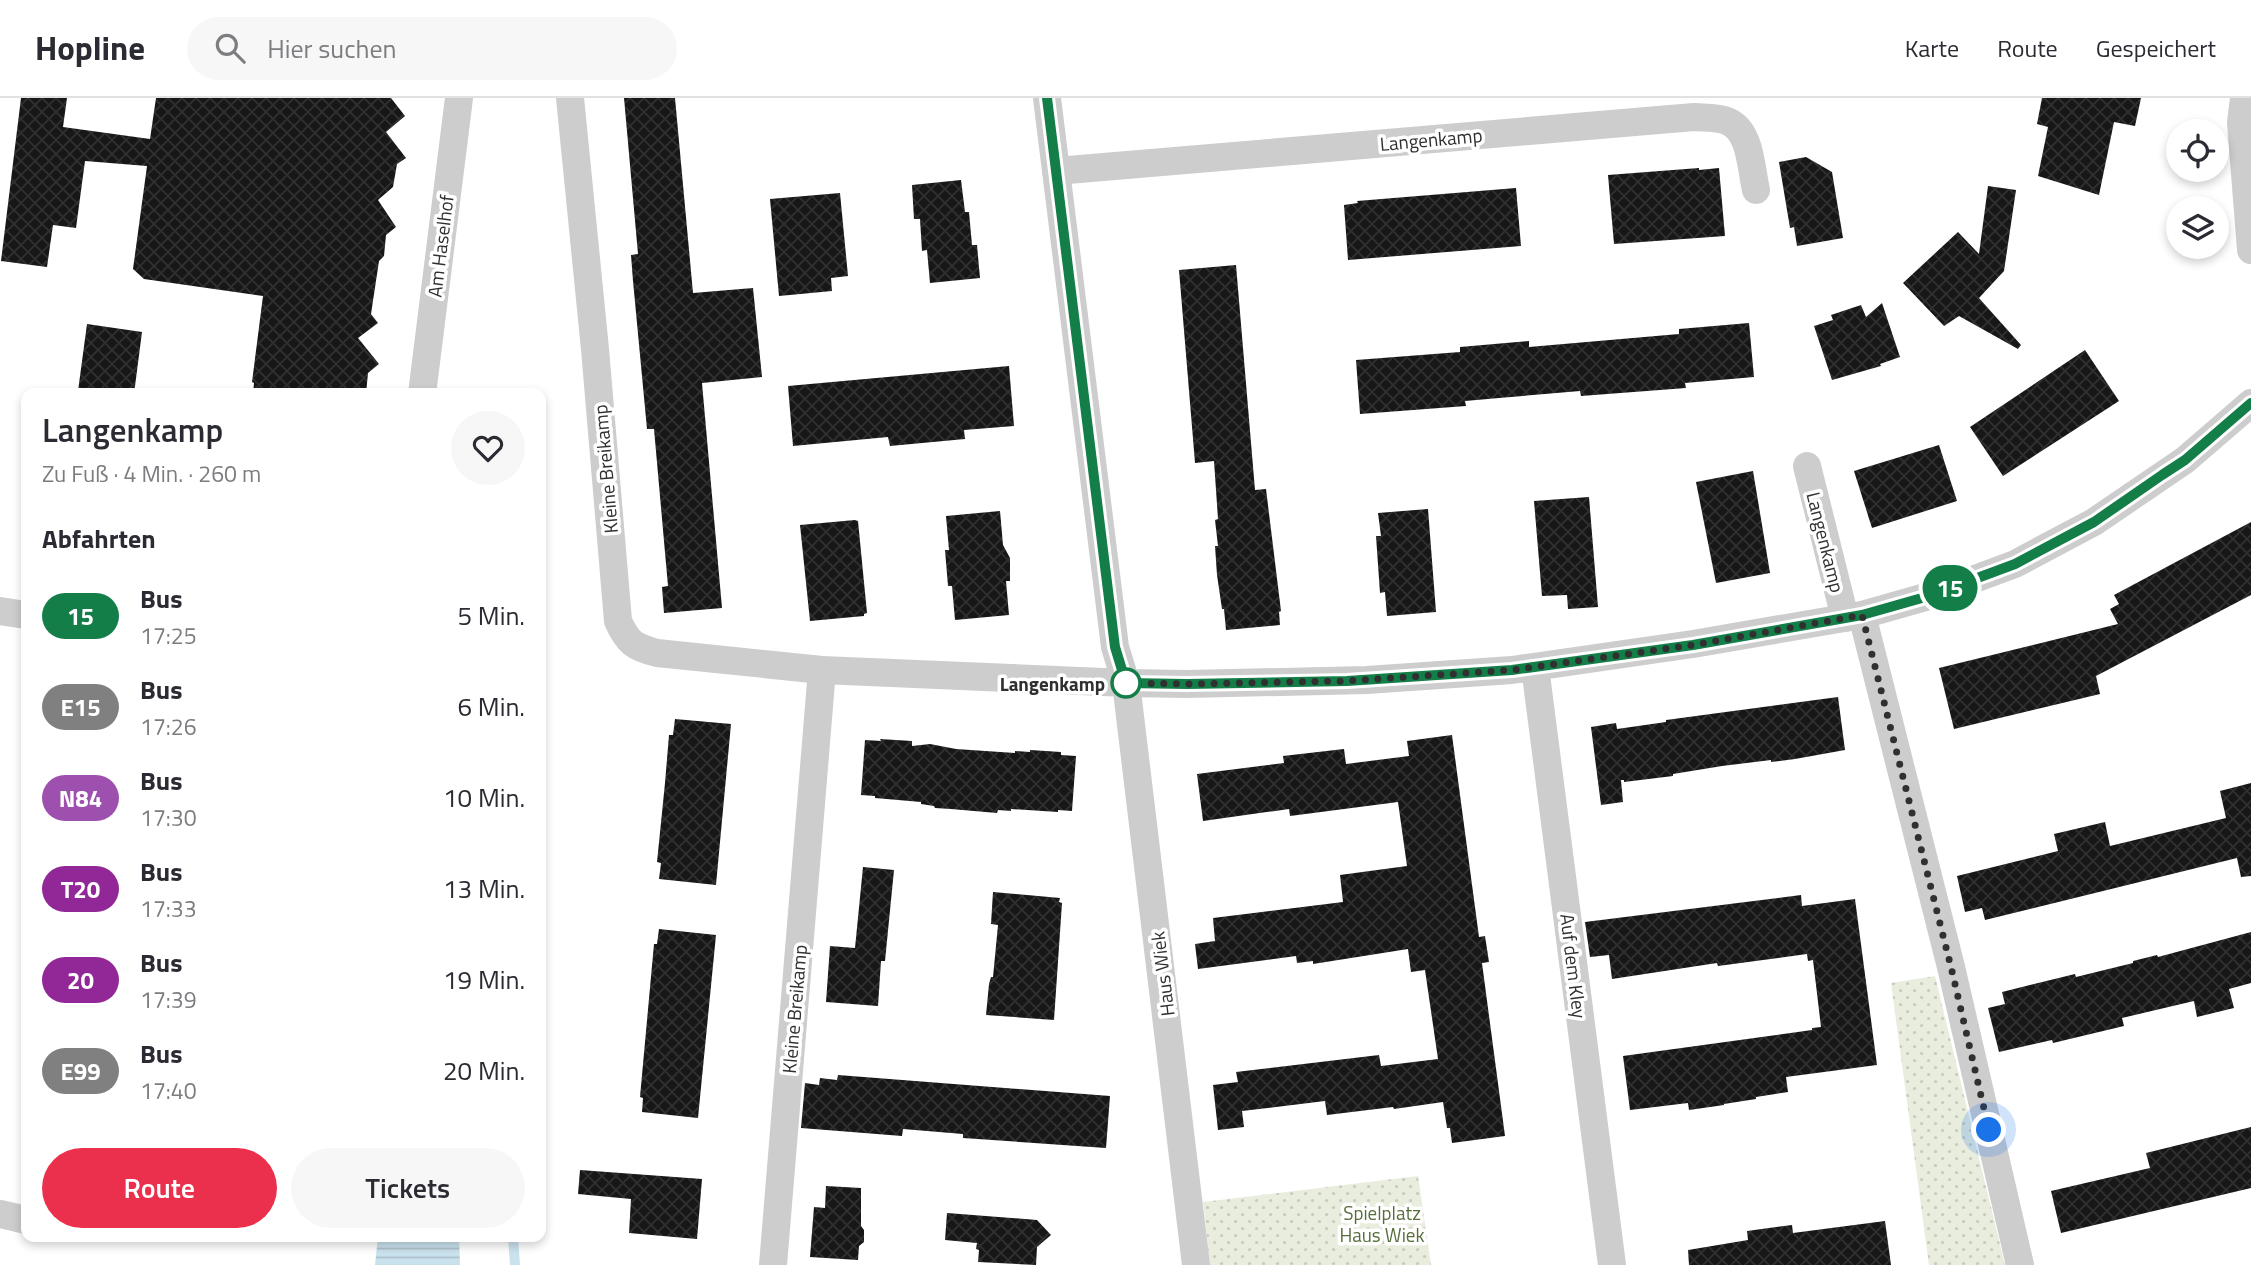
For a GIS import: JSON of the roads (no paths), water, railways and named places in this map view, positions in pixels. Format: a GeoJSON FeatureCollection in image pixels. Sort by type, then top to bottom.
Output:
{"type":"FeatureCollection","features":[{"type":"Feature","properties":{"kind":"street","name":"Am Haselhof"},"geometry":{"type":"LineString","coordinates":[[423,388],[459,98]]}},
{"type":"Feature","properties":{"kind":"street","name":"Kleine Breikamp"},"geometry":{"type":"LineString","coordinates":[[570,98],[618,621],[627,640],[640,649],[657,653],[822,670],[1126,683]]}},
{"type":"Feature","properties":{"kind":"street"},"geometry":{"type":"LineString","coordinates":[[1047,98],[1115,647],[1126,683]]}},
{"type":"Feature","properties":{"kind":"street"},"geometry":{"type":"LineString","coordinates":[[2244,98],[2241,123],[2251,250]]}},
{"type":"Feature","properties":{"kind":"street","name":"Langenkamp"},"geometry":{"type":"LineString","coordinates":[[1056,171],[1693,117],[1728,121],[1738,128],[1744,137],[1756,190]]}},
{"type":"Feature","properties":{"kind":"street","name":"Langenkamp"},"geometry":{"type":"LineString","coordinates":[[1126,683],[1367,680],[1535,667],[1693,645],[1854,617],[1929,596],[2015,564],[2094,522],[2185,460],[2251,403]]}},
{"type":"Feature","properties":{"kind":"street","name":"Langenkamp"},"geometry":{"type":"LineString","coordinates":[[1807,466],[1854,617]]}},
{"type":"Feature","properties":{"kind":"street"},"geometry":{"type":"LineString","coordinates":[[0,611],[21,614]]}},
{"type":"Feature","properties":{"kind":"street"},"geometry":{"type":"LineString","coordinates":[[1854,617],[1951,967],[2020,1265]]}},
{"type":"Feature","properties":{"kind":"street","name":"Auf dem Kley"},"geometry":{"type":"LineString","coordinates":[[1535,667],[1612,1265]]}},
{"type":"Feature","properties":{"kind":"street","name":"Kleine Breikamp"},"geometry":{"type":"LineString","coordinates":[[773,1265],[822,670]]}},
{"type":"Feature","properties":{"kind":"street","name":"Haus Wiek"},"geometry":{"type":"LineString","coordinates":[[1126,683],[1196,1265]]}},
{"type":"Feature","properties":{"kind":"street"},"geometry":{"type":"LineString","coordinates":[[0,1214],[21,1219]]}},
{"type":"Feature","properties":{"kind":"water"},"geometry":{"type":"Polygon","coordinates":[[[377,1242],[459,1242],[460,1265],[375,1265],[377,1242]]]}},
{"type":"Feature","properties":{"kind":"waterway"},"geometry":{"type":"LineString","coordinates":[[513,1242],[515,1265]]}},
{"type":"Feature","properties":{"kind":"place","name":"Langenkamp"},"geometry":{"type":"Point","coordinates":[1126,683]}},
{"type":"Feature","properties":{"kind":"park label","name":"Spielplatz Haus Wiek"},"geometry":{"type":"Point","coordinates":[1382,1223]}}]}
